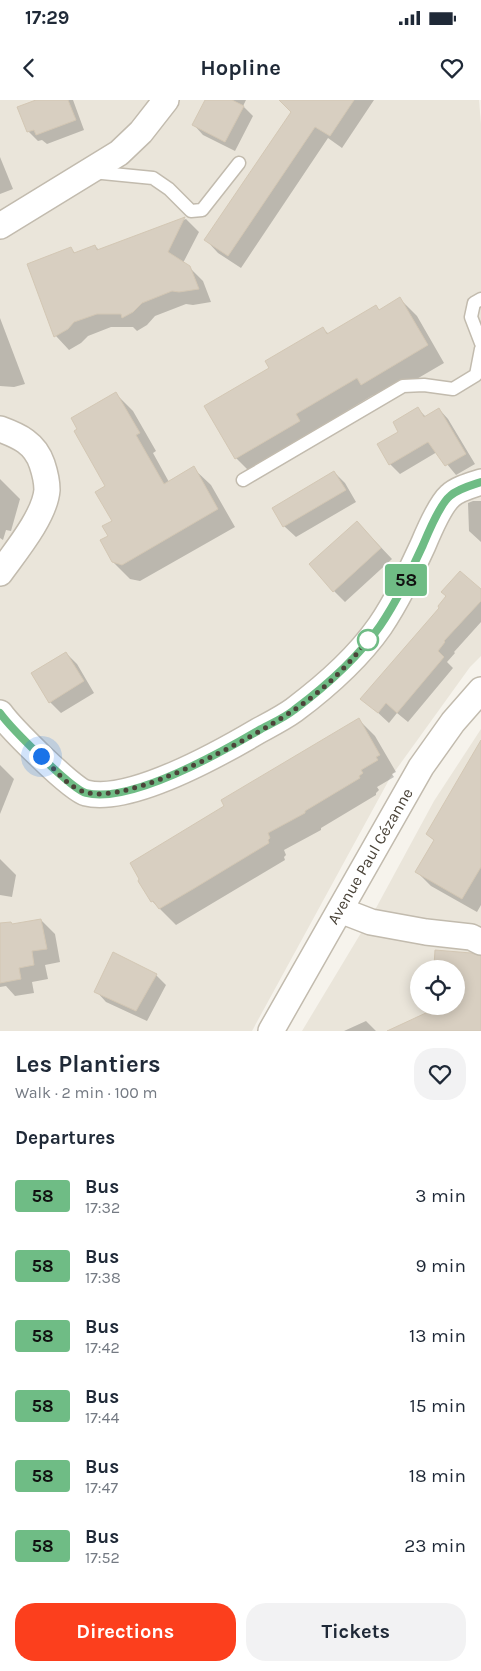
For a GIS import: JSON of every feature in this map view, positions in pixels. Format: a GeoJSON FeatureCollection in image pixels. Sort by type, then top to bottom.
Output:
{"type":"FeatureCollection","features":[{"type":"Feature","properties":{"kind":"street"},"geometry":{"type":"LineString","coordinates":[[0,226],[124,148],[141,132],[166,100]]}},
{"type":"Feature","properties":{"kind":"street"},"geometry":{"type":"LineString","coordinates":[[0,429],[18,435],[32,447],[41,459],[47,477],[47,492],[41,510],[0,573]]}},
{"type":"Feature","properties":{"kind":"street"},"geometry":{"type":"LineString","coordinates":[[0,713],[68,783],[84,792],[104,795],[125,791],[171,776],[234,745],[292,712],[322,688],[354,658],[380,626],[408,576],[435,519],[450,495],[481,482]]}},
{"type":"Feature","properties":{"kind":"street","name":"Avenue Paul Cézanne"},"geometry":{"type":"LineString","coordinates":[[271,1031],[421,767],[453,722],[481,690]]}},
{"type":"Feature","properties":{"kind":"street","name":"Avenue Paul Cézanne"},"geometry":{"type":"LineString","coordinates":[[340,910],[371,922],[426,932],[471,937],[481,942]]}},
{"type":"Feature","properties":{"kind":"lane"},"geometry":{"type":"LineString","coordinates":[[89,171],[152,178],[169,189],[191,211],[202,210],[239,163]]}},
{"type":"Feature","properties":{"kind":"lane"},"geometry":{"type":"LineString","coordinates":[[481,299],[474,303],[471,317],[481,343]]}},
{"type":"Feature","properties":{"kind":"lane"},"geometry":{"type":"LineString","coordinates":[[243,480],[402,386],[424,385],[453,388],[476,375],[481,349]]}},
{"type":"Feature","properties":{"kind":"shaded area"},"geometry":{"type":"Polygon","coordinates":[[[0,100],[479,100],[481,124],[481,656],[470,667],[390,778],[252,1031],[0,1031],[0,100]]]}},
{"type":"Feature","properties":{"kind":"shaded area"},"geometry":{"type":"Polygon","coordinates":[[[481,729],[481,1031],[302,1031],[376,908],[434,801],[481,729]]]}},
{"type":"Feature","properties":{"kind":"building"},"geometry":{"type":"Polygon","coordinates":[[[36,100],[68,100],[76,120],[36,135],[34,130],[27,132],[17,107],[36,100]]]}},
{"type":"Feature","properties":{"kind":"building"},"geometry":{"type":"Polygon","coordinates":[[[205,100],[232,100],[244,106],[225,142],[192,125],[205,100]]]}},
{"type":"Feature","properties":{"kind":"building"},"geometry":{"type":"Polygon","coordinates":[[[279,100],[354,100],[330,136],[315,127],[228,256],[204,240],[291,112],[279,100]]]}},
{"type":"Feature","properties":{"kind":"building"},"geometry":{"type":"Polygon","coordinates":[[[185,217],[168,252],[190,266],[199,289],[179,292],[172,291],[142,303],[133,312],[122,318],[121,314],[97,314],[74,322],[68,329],[54,337],[27,264],[71,247],[74,253],[95,245],[97,250],[185,217]]]}},
{"type":"Feature","properties":{"kind":"building"},"geometry":{"type":"Polygon","coordinates":[[[400,297],[428,345],[361,385],[357,378],[296,414],[300,421],[235,459],[204,406],[269,368],[265,361],[323,327],[327,334],[376,305],[379,310],[400,297]]]}},
{"type":"Feature","properties":{"kind":"building"},"geometry":{"type":"Polygon","coordinates":[[[116,392],[140,433],[136,435],[164,484],[194,466],[218,509],[122,565],[112,562],[100,540],[108,536],[102,526],[112,521],[95,492],[105,486],[74,431],[77,429],[71,418],[116,392]]]}},
{"type":"Feature","properties":{"kind":"building"},"geometry":{"type":"Polygon","coordinates":[[[418,407],[424,417],[439,408],[466,454],[445,466],[428,442],[389,465],[377,444],[398,432],[393,422],[418,407]]]}},
{"type":"Feature","properties":{"kind":"building"},"geometry":{"type":"Polygon","coordinates":[[[334,471],[346,490],[283,527],[272,508],[334,471]]]}},
{"type":"Feature","properties":{"kind":"building"},"geometry":{"type":"Polygon","coordinates":[[[357,521],[381,548],[333,592],[309,564],[357,521]]]}},
{"type":"Feature","properties":{"kind":"building"},"geometry":{"type":"Polygon","coordinates":[[[460,571],[481,589],[481,601],[444,641],[438,651],[444,657],[397,713],[386,703],[378,713],[360,699],[439,608],[438,606],[446,596],[441,592],[460,571]]]}},
{"type":"Feature","properties":{"kind":"building"},"geometry":{"type":"Polygon","coordinates":[[[66,652],[84,681],[49,703],[31,673],[66,652]]]}},
{"type":"Feature","properties":{"kind":"building"},"geometry":{"type":"Polygon","coordinates":[[[359,718],[380,755],[376,757],[378,760],[361,770],[363,773],[359,776],[360,778],[305,811],[305,813],[268,833],[269,843],[193,889],[159,909],[153,901],[151,902],[130,863],[224,806],[221,800],[359,718]]]}},
{"type":"Feature","properties":{"kind":"building"},"geometry":{"type":"Polygon","coordinates":[[[481,740],[481,867],[462,899],[415,872],[434,840],[426,834],[481,740]]]}},
{"type":"Feature","properties":{"kind":"building"},"geometry":{"type":"Polygon","coordinates":[[[41,919],[47,949],[32,951],[34,965],[19,968],[21,979],[0,983],[0,923],[11,922],[12,924],[41,919]]]}},
{"type":"Feature","properties":{"kind":"building"},"geometry":{"type":"Polygon","coordinates":[[[435,950],[471,953],[481,956],[481,1031],[387,1031],[422,1015],[465,1015],[465,960],[434,960],[435,950]]]}},
{"type":"Feature","properties":{"kind":"building"},"geometry":{"type":"Polygon","coordinates":[[[113,952],[157,974],[136,1011],[94,992],[113,952]]]}},
{"type":"Feature","properties":{"kind":"bus line","name":"58"},"geometry":{"type":"LineString","coordinates":[[0,713],[68,783],[84,792],[104,795],[125,791],[171,776],[234,745],[292,712],[322,688],[354,658],[380,626],[408,576],[435,519],[450,495],[481,482]]}},
{"type":"Feature","properties":{"kind":"route"},"geometry":{"type":"LineString","coordinates":[[41,756],[68,783],[84,792],[104,795],[125,791],[171,776],[234,745],[292,712],[322,688],[354,658],[371,636],[368,640]]}}]}
